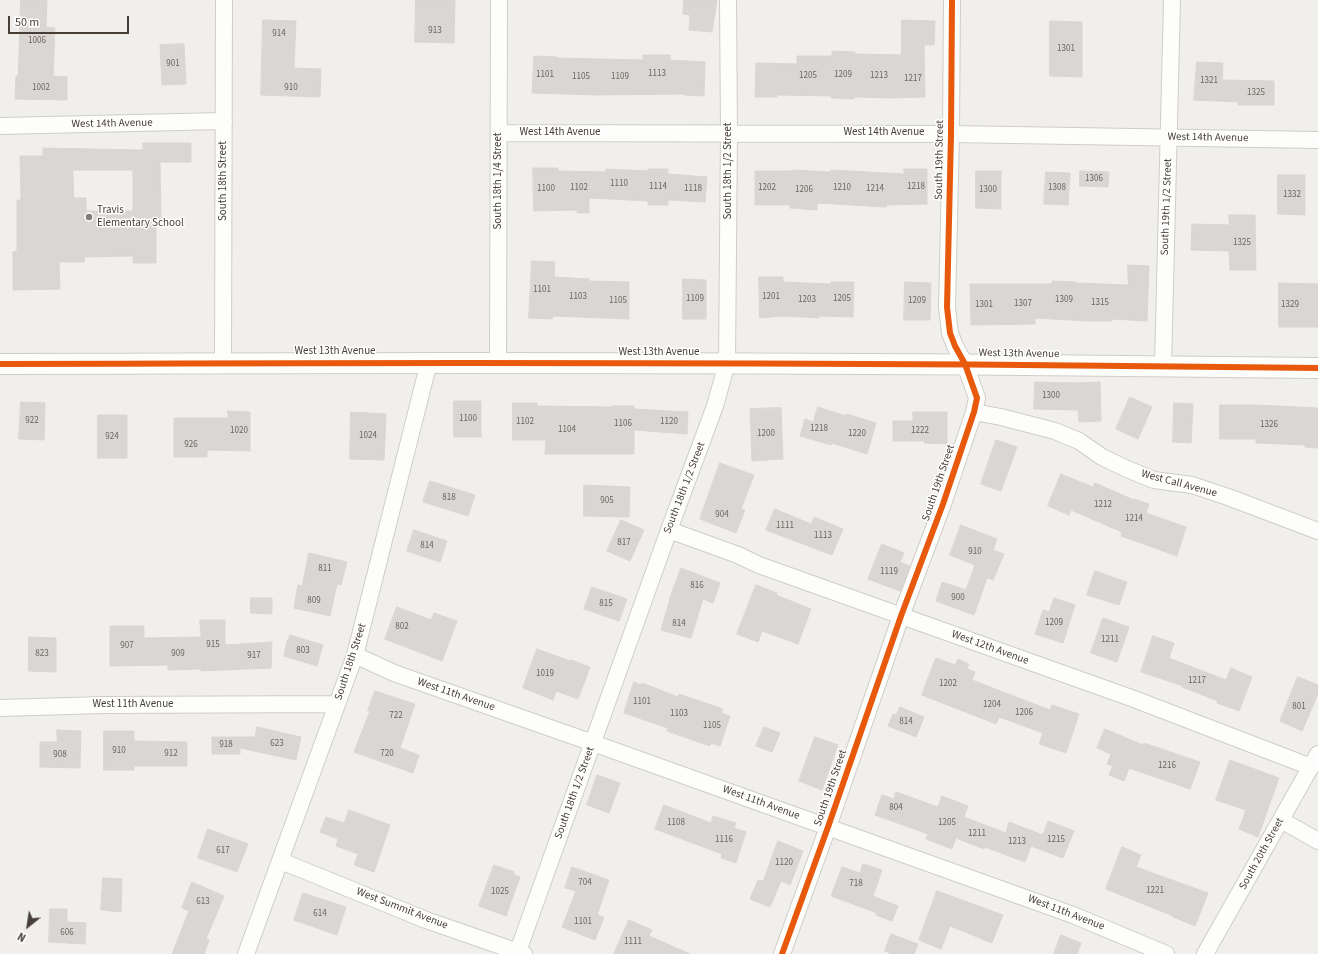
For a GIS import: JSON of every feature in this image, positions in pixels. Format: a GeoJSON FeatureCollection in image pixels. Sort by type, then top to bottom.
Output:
{"type":"FeatureCollection","features":[{"type":"Feature","properties":{"kind":"street","name":"South 18th Street"},"geometry":{"type":"LineString","coordinates":[[223,363],[224,0]]}},
{"type":"Feature","properties":{"kind":"street","name":"South 18th 1/4 Street"},"geometry":{"type":"LineString","coordinates":[[498,362],[499,0]]}},
{"type":"Feature","properties":{"kind":"street","name":"South 18th 1/2 Street"},"geometry":{"type":"LineString","coordinates":[[519,953],[669,530],[716,406],[727,363],[729,132],[728,0]]}},
{"type":"Feature","properties":{"kind":"street","name":"South 19th Street"},"geometry":{"type":"LineString","coordinates":[[782,954],[828,827],[901,616],[943,504],[974,412],[977,398],[965,364],[954,346],[950,333],[947,307],[952,0]]}},
{"type":"Feature","properties":{"kind":"street","name":"South 19th 1/2 Street"},"geometry":{"type":"LineString","coordinates":[[1163,366],[1172,0]]}},
{"type":"Feature","properties":{"kind":"street","name":"West 14th Avenue"},"geometry":{"type":"LineString","coordinates":[[0,126],[224,121]]}},
{"type":"Feature","properties":{"kind":"street","name":"West 14th Avenue"},"geometry":{"type":"LineString","coordinates":[[499,133],[729,132],[1318,140]]}},
{"type":"Feature","properties":{"kind":"street","name":"South 18th Street"},"geometry":{"type":"LineString","coordinates":[[246,954],[355,655],[429,362]]}},
{"type":"Feature","properties":{"kind":"street","name":"West 13th Avenue"},"geometry":{"type":"LineString","coordinates":[[0,364],[498,362],[965,364],[1318,368]]}},
{"type":"Feature","properties":{"kind":"street","name":"West Call Avenue"},"geometry":{"type":"LineString","coordinates":[[974,412],[1055,431],[1079,441],[1102,456],[1127,469],[1154,480],[1192,486],[1228,497],[1318,531]]}},
{"type":"Feature","properties":{"kind":"street","name":"West 12th Avenue"},"geometry":{"type":"LineString","coordinates":[[669,530],[738,555],[759,565],[901,616],[1134,699],[1314,760]]}},
{"type":"Feature","properties":{"kind":"street","name":"West 11th Avenue"},"geometry":{"type":"LineString","coordinates":[[355,655],[394,673],[1073,915],[1166,954]]}},
{"type":"Feature","properties":{"kind":"street","name":"West 11th Avenue"},"geometry":{"type":"LineString","coordinates":[[0,708],[112,705],[338,704]]}},
{"type":"Feature","properties":{"kind":"street","name":"South 20th Street"},"geometry":{"type":"LineString","coordinates":[[1205,954],[1314,760]]}},
{"type":"Feature","properties":{"kind":"street"},"geometry":{"type":"LineString","coordinates":[[1281,820],[1318,841]]}},
{"type":"Feature","properties":{"kind":"street","name":"West Summit Avenue"},"geometry":{"type":"LineString","coordinates":[[281,861],[426,920],[519,953]]}},
{"type":"Feature","properties":{"kind":"building"},"geometry":{"type":"Polygon","coordinates":[[[21,0],[47,0],[46,27],[55,28],[53,76],[67,77],[67,100],[15,99],[16,76],[18,76],[21,0]]]}},
{"type":"Feature","properties":{"kind":"building"},"geometry":{"type":"Polygon","coordinates":[[[416,0],[455,0],[454,43],[415,42],[416,0]]]}},
{"type":"Feature","properties":{"kind":"building"},"geometry":{"type":"Polygon","coordinates":[[[684,0],[717,0],[712,32],[689,30],[690,15],[683,14],[684,0]]]}},
{"type":"Feature","properties":{"kind":"building"},"geometry":{"type":"Polygon","coordinates":[[[263,20],[296,21],[294,68],[321,69],[320,97],[261,95],[263,20]]]}},
{"type":"Feature","properties":{"kind":"building"},"geometry":{"type":"Polygon","coordinates":[[[902,20],[935,21],[934,45],[924,45],[925,97],[854,97],[854,99],[831,98],[831,96],[777,95],[777,97],[755,97],[756,63],[797,64],[797,56],[832,56],[832,51],[855,52],[855,54],[901,55],[902,20]]]}},
{"type":"Feature","properties":{"kind":"building"},"geometry":{"type":"Polygon","coordinates":[[[1050,21],[1082,22],[1082,77],[1050,76],[1050,21]]]}},
{"type":"Feature","properties":{"kind":"building"},"geometry":{"type":"Polygon","coordinates":[[[184,44],[186,84],[162,85],[160,45],[184,44]]]}},
{"type":"Feature","properties":{"kind":"building"},"geometry":{"type":"Polygon","coordinates":[[[643,55],[670,55],[670,60],[705,62],[704,96],[684,94],[595,95],[532,93],[534,56],[643,60],[643,55]]]}},
{"type":"Feature","properties":{"kind":"building"},"geometry":{"type":"Polygon","coordinates":[[[1197,62],[1223,63],[1222,80],[1274,81],[1274,105],[1238,105],[1238,102],[1194,100],[1197,62]]]}},
{"type":"Feature","properties":{"kind":"building","name":"Travis Elementary School"},"geometry":{"type":"Polygon","coordinates":[[[143,143],[191,143],[191,162],[160,162],[161,223],[156,223],[156,263],[133,263],[133,256],[85,257],[84,262],[59,262],[60,289],[13,290],[13,252],[17,251],[17,200],[21,200],[20,156],[43,156],[43,148],[143,150],[143,143]],[[73,170],[74,198],[86,198],[86,211],[133,211],[133,170],[73,170]]]}},
{"type":"Feature","properties":{"kind":"building"},"geometry":{"type":"Polygon","coordinates":[[[533,168],[558,168],[558,171],[606,172],[606,169],[648,171],[648,169],[668,169],[668,174],[707,177],[705,202],[668,200],[668,205],[648,205],[648,201],[589,198],[589,213],[577,213],[577,210],[534,211],[533,168]]]}},
{"type":"Feature","properties":{"kind":"building"},"geometry":{"type":"Polygon","coordinates":[[[904,169],[927,169],[927,204],[886,205],[886,207],[817,203],[817,210],[790,208],[790,205],[755,205],[755,171],[792,170],[831,172],[831,170],[904,174],[904,169]]]}},
{"type":"Feature","properties":{"kind":"building"},"geometry":{"type":"Polygon","coordinates":[[[976,171],[1001,171],[1001,209],[976,208],[976,171]]]}},
{"type":"Feature","properties":{"kind":"building"},"geometry":{"type":"Polygon","coordinates":[[[1080,171],[1109,172],[1108,187],[1080,186],[1080,171]]]}},
{"type":"Feature","properties":{"kind":"building"},"geometry":{"type":"Polygon","coordinates":[[[1046,172],[1070,173],[1068,205],[1044,204],[1046,172]]]}},
{"type":"Feature","properties":{"kind":"building"},"geometry":{"type":"Polygon","coordinates":[[[1278,175],[1305,175],[1305,215],[1278,214],[1278,175]]]}},
{"type":"Feature","properties":{"kind":"building"},"geometry":{"type":"Polygon","coordinates":[[[1229,215],[1255,215],[1256,270],[1230,270],[1229,251],[1191,250],[1192,224],[1229,225],[1229,215]]]}},
{"type":"Feature","properties":{"kind":"building"},"geometry":{"type":"Polygon","coordinates":[[[532,261],[555,262],[554,277],[589,279],[589,281],[629,282],[629,319],[553,316],[552,319],[529,318],[532,261]]]}},
{"type":"Feature","properties":{"kind":"building"},"geometry":{"type":"Polygon","coordinates":[[[1128,265],[1149,266],[1147,321],[1112,319],[1112,321],[1088,321],[1035,318],[1035,324],[971,325],[970,284],[1052,284],[1052,281],[1128,285],[1128,265]]]}},
{"type":"Feature","properties":{"kind":"building"},"geometry":{"type":"Polygon","coordinates":[[[759,277],[783,277],[783,282],[831,284],[831,282],[854,282],[853,317],[819,316],[819,318],[784,316],[760,318],[759,277]]]}},
{"type":"Feature","properties":{"kind":"building"},"geometry":{"type":"Polygon","coordinates":[[[683,279],[706,280],[706,319],[683,319],[683,279]]]}},
{"type":"Feature","properties":{"kind":"building"},"geometry":{"type":"Polygon","coordinates":[[[905,282],[931,283],[930,320],[904,320],[905,282]]]}},
{"type":"Feature","properties":{"kind":"building"},"geometry":{"type":"Polygon","coordinates":[[[1279,283],[1318,284],[1318,327],[1279,327],[1279,283]]]}},
{"type":"Feature","properties":{"kind":"building"},"geometry":{"type":"Polygon","coordinates":[[[1035,382],[1100,382],[1101,421],[1079,422],[1078,410],[1034,409],[1035,382]]]}},
{"type":"Feature","properties":{"kind":"building"},"geometry":{"type":"Polygon","coordinates":[[[1130,397],[1152,407],[1138,439],[1116,429],[1130,397]]]}},
{"type":"Feature","properties":{"kind":"building"},"geometry":{"type":"Polygon","coordinates":[[[454,401],[481,401],[481,437],[454,437],[454,401]]]}},
{"type":"Feature","properties":{"kind":"building"},"geometry":{"type":"Polygon","coordinates":[[[21,402],[45,403],[44,440],[19,439],[21,402]]]}},
{"type":"Feature","properties":{"kind":"building"},"geometry":{"type":"Polygon","coordinates":[[[513,403],[537,403],[537,406],[634,406],[634,409],[688,412],[687,434],[634,430],[634,454],[545,454],[546,440],[513,440],[513,403]]]}},
{"type":"Feature","properties":{"kind":"building"},"geometry":{"type":"Polygon","coordinates":[[[1174,403],[1193,404],[1191,443],[1173,442],[1174,403]]]}},
{"type":"Feature","properties":{"kind":"building"},"geometry":{"type":"Polygon","coordinates":[[[1220,405],[1318,408],[1318,448],[1305,447],[1305,445],[1256,443],[1256,439],[1220,439],[1220,405]]]}},
{"type":"Feature","properties":{"kind":"building"},"geometry":{"type":"Polygon","coordinates":[[[818,407],[846,416],[847,414],[876,423],[867,454],[832,443],[831,445],[800,436],[805,419],[813,422],[818,407]]]}},
{"type":"Feature","properties":{"kind":"building"},"geometry":{"type":"Polygon","coordinates":[[[781,408],[783,459],[752,461],[750,409],[781,408]]]}},
{"type":"Feature","properties":{"kind":"building"},"geometry":{"type":"Polygon","coordinates":[[[228,411],[250,412],[250,451],[207,450],[207,457],[174,457],[174,418],[228,418],[228,411]]]}},
{"type":"Feature","properties":{"kind":"building"},"geometry":{"type":"Polygon","coordinates":[[[351,412],[386,414],[384,460],[350,459],[351,412]]]}},
{"type":"Feature","properties":{"kind":"building"},"geometry":{"type":"Polygon","coordinates":[[[913,412],[947,412],[947,444],[924,443],[925,441],[893,441],[893,421],[913,421],[913,412]]]}},
{"type":"Feature","properties":{"kind":"building"},"geometry":{"type":"Polygon","coordinates":[[[98,415],[127,415],[127,458],[98,458],[98,415]]]}},
{"type":"Feature","properties":{"kind":"building"},"geometry":{"type":"Polygon","coordinates":[[[996,440],[1017,447],[1001,491],[981,484],[996,440]]]}},
{"type":"Feature","properties":{"kind":"building"},"geometry":{"type":"Polygon","coordinates":[[[720,463],[754,475],[741,509],[745,510],[736,533],[700,519],[720,463]]]}},
{"type":"Feature","properties":{"kind":"building"},"geometry":{"type":"Polygon","coordinates":[[[1061,474],[1093,487],[1095,483],[1134,500],[1149,504],[1146,513],[1186,527],[1177,556],[1121,536],[1122,532],[1071,510],[1069,515],[1048,506],[1061,474]]]}},
{"type":"Feature","properties":{"kind":"building"},"geometry":{"type":"Polygon","coordinates":[[[430,481],[475,495],[468,516],[423,502],[430,481]]]}},
{"type":"Feature","properties":{"kind":"building"},"geometry":{"type":"Polygon","coordinates":[[[584,485],[630,487],[629,517],[584,516],[584,485]]]}},
{"type":"Feature","properties":{"kind":"building"},"geometry":{"type":"Polygon","coordinates":[[[775,509],[811,524],[814,517],[843,529],[832,555],[766,530],[775,509]]]}},
{"type":"Feature","properties":{"kind":"building"},"geometry":{"type":"Polygon","coordinates":[[[621,520],[644,530],[630,561],[607,551],[621,520]]]}},
{"type":"Feature","properties":{"kind":"building"},"geometry":{"type":"Polygon","coordinates":[[[961,525],[997,539],[993,550],[1004,554],[993,580],[987,578],[974,615],[936,601],[942,582],[966,590],[975,565],[950,555],[961,525]]]}},
{"type":"Feature","properties":{"kind":"building"},"geometry":{"type":"Polygon","coordinates":[[[414,530],[447,541],[440,562],[407,551],[414,530]]]}},
{"type":"Feature","properties":{"kind":"building"},"geometry":{"type":"Polygon","coordinates":[[[882,544],[904,553],[900,562],[910,566],[900,591],[868,579],[882,544]]]}},
{"type":"Feature","properties":{"kind":"building"},"geometry":{"type":"Polygon","coordinates":[[[309,553],[347,562],[341,585],[337,584],[330,616],[294,608],[298,585],[302,586],[309,553]]]}},
{"type":"Feature","properties":{"kind":"building"},"geometry":{"type":"Polygon","coordinates":[[[681,568],[720,583],[713,603],[703,599],[691,638],[661,630],[671,595],[681,568]]]}},
{"type":"Feature","properties":{"kind":"building"},"geometry":{"type":"Polygon","coordinates":[[[1095,571],[1127,582],[1119,605],[1087,595],[1095,571]]]}},
{"type":"Feature","properties":{"kind":"building"},"geometry":{"type":"Polygon","coordinates":[[[756,585],[811,609],[798,644],[762,631],[758,642],[737,634],[756,585]]]}},
{"type":"Feature","properties":{"kind":"building"},"geometry":{"type":"Polygon","coordinates":[[[592,587],[627,599],[619,621],[584,609],[592,587]]]}},
{"type":"Feature","properties":{"kind":"building"},"geometry":{"type":"Polygon","coordinates":[[[251,598],[272,598],[272,614],[251,613],[251,598]]]}},
{"type":"Feature","properties":{"kind":"building"},"geometry":{"type":"Polygon","coordinates":[[[1054,598],[1075,605],[1063,643],[1035,634],[1043,610],[1049,612],[1054,598]]]}},
{"type":"Feature","properties":{"kind":"building"},"geometry":{"type":"Polygon","coordinates":[[[397,607],[431,620],[434,613],[457,621],[442,661],[385,639],[397,607]]]}},
{"type":"Feature","properties":{"kind":"building"},"geometry":{"type":"Polygon","coordinates":[[[1103,618],[1129,627],[1117,662],[1091,653],[1103,618]]]}},
{"type":"Feature","properties":{"kind":"building"},"geometry":{"type":"Polygon","coordinates":[[[200,620],[225,620],[225,645],[272,642],[271,668],[201,671],[201,669],[168,670],[168,665],[110,666],[110,626],[144,626],[144,638],[201,637],[200,620]]]}},
{"type":"Feature","properties":{"kind":"building"},"geometry":{"type":"Polygon","coordinates":[[[290,635],[323,645],[317,666],[284,656],[287,641],[290,635]]]}},
{"type":"Feature","properties":{"kind":"building"},"geometry":{"type":"Polygon","coordinates":[[[1153,636],[1174,643],[1169,658],[1226,680],[1231,668],[1252,677],[1239,711],[1217,703],[1218,701],[1182,687],[1183,686],[1141,672],[1153,636]]]}},
{"type":"Feature","properties":{"kind":"building"},"geometry":{"type":"Polygon","coordinates":[[[29,637],[56,638],[56,672],[29,671],[29,637]]]}},
{"type":"Feature","properties":{"kind":"building"},"geometry":{"type":"Polygon","coordinates":[[[537,649],[590,667],[578,699],[556,691],[553,700],[523,688],[537,649]]]}},
{"type":"Feature","properties":{"kind":"building"},"geometry":{"type":"Polygon","coordinates":[[[936,658],[955,665],[958,659],[969,664],[967,669],[975,672],[972,680],[1050,710],[1052,705],[1079,714],[1066,753],[1039,744],[1043,733],[999,717],[996,724],[922,695],[936,658]]]}},
{"type":"Feature","properties":{"kind":"building"},"geometry":{"type":"Polygon","coordinates":[[[1298,677],[1318,685],[1318,694],[1302,731],[1280,721],[1298,677]]]}},
{"type":"Feature","properties":{"kind":"building"},"geometry":{"type":"Polygon","coordinates":[[[634,682],[641,685],[642,683],[678,697],[679,694],[723,709],[721,713],[730,716],[720,746],[711,743],[710,746],[667,731],[668,728],[624,713],[634,682]]]}},
{"type":"Feature","properties":{"kind":"building"},"geometry":{"type":"Polygon","coordinates":[[[375,691],[415,704],[400,748],[419,755],[413,773],[354,752],[370,711],[368,711],[375,691]]]}},
{"type":"Feature","properties":{"kind":"building"},"geometry":{"type":"Polygon","coordinates":[[[900,707],[924,717],[916,737],[888,726],[893,714],[896,715],[900,707]]]}},
{"type":"Feature","properties":{"kind":"building"},"geometry":{"type":"Polygon","coordinates":[[[257,727],[301,737],[296,760],[240,748],[240,754],[212,754],[212,737],[255,737],[257,727]]]}},
{"type":"Feature","properties":{"kind":"building"},"geometry":{"type":"Polygon","coordinates":[[[764,727],[780,733],[772,752],[756,746],[764,727]]]}},
{"type":"Feature","properties":{"kind":"building"},"geometry":{"type":"Polygon","coordinates":[[[1105,729],[1143,745],[1144,743],[1200,762],[1190,789],[1129,768],[1124,781],[1109,775],[1113,766],[1107,764],[1111,754],[1097,748],[1105,729]]]}},
{"type":"Feature","properties":{"kind":"building"},"geometry":{"type":"Polygon","coordinates":[[[57,730],[81,731],[80,768],[40,767],[40,742],[57,742],[57,730]]]}},
{"type":"Feature","properties":{"kind":"building"},"geometry":{"type":"Polygon","coordinates":[[[104,731],[134,731],[134,741],[187,742],[187,766],[134,766],[134,770],[104,770],[104,731]]]}},
{"type":"Feature","properties":{"kind":"building"},"geometry":{"type":"Polygon","coordinates":[[[815,737],[838,745],[822,790],[799,781],[815,737]]]}},
{"type":"Feature","properties":{"kind":"building"},"geometry":{"type":"Polygon","coordinates":[[[1230,760],[1279,778],[1258,837],[1239,829],[1246,810],[1216,800],[1230,760]]]}},
{"type":"Feature","properties":{"kind":"building"},"geometry":{"type":"Polygon","coordinates":[[[597,775],[620,783],[609,813],[587,805],[597,775]]]}},
{"type":"Feature","properties":{"kind":"building"},"geometry":{"type":"Polygon","coordinates":[[[896,792],[938,807],[942,796],[968,806],[964,817],[1006,833],[1009,822],[1043,835],[1048,821],[1074,831],[1063,858],[1031,846],[1025,862],[956,838],[952,849],[926,839],[928,834],[875,815],[882,795],[894,799],[896,792]]]}},
{"type":"Feature","properties":{"kind":"building"},"geometry":{"type":"Polygon","coordinates":[[[664,805],[711,823],[713,816],[736,823],[734,828],[746,832],[736,863],[721,858],[722,854],[655,829],[664,805]]]}},
{"type":"Feature","properties":{"kind":"building"},"geometry":{"type":"Polygon","coordinates":[[[349,810],[390,825],[374,872],[354,865],[358,854],[336,846],[338,839],[320,832],[326,817],[344,823],[349,810]]]}},
{"type":"Feature","properties":{"kind":"building"},"geometry":{"type":"Polygon","coordinates":[[[208,829],[248,844],[237,872],[198,858],[208,829]]]}},
{"type":"Feature","properties":{"kind":"building"},"geometry":{"type":"Polygon","coordinates":[[[778,841],[803,851],[790,885],[781,881],[770,907],[750,899],[758,880],[763,881],[778,841]]]}},
{"type":"Feature","properties":{"kind":"building"},"geometry":{"type":"Polygon","coordinates":[[[1122,847],[1141,855],[1136,867],[1208,893],[1195,926],[1106,889],[1122,847]]]}},
{"type":"Feature","properties":{"kind":"building"},"geometry":{"type":"Polygon","coordinates":[[[863,864],[882,870],[873,896],[898,906],[892,921],[876,915],[877,913],[831,896],[842,867],[860,873],[863,864]]]}},
{"type":"Feature","properties":{"kind":"building"},"geometry":{"type":"Polygon","coordinates":[[[494,865],[514,872],[513,874],[520,877],[506,916],[479,906],[494,865]]]}},
{"type":"Feature","properties":{"kind":"building"},"geometry":{"type":"Polygon","coordinates":[[[572,867],[609,880],[597,915],[604,917],[595,940],[562,927],[576,891],[565,888],[572,867]]]}},
{"type":"Feature","properties":{"kind":"building"},"geometry":{"type":"Polygon","coordinates":[[[103,878],[122,879],[121,912],[101,910],[103,878]]]}},
{"type":"Feature","properties":{"kind":"building"},"geometry":{"type":"Polygon","coordinates":[[[192,882],[224,896],[206,939],[209,940],[204,954],[172,954],[189,911],[182,908],[192,882]]]}},
{"type":"Feature","properties":{"kind":"building"},"geometry":{"type":"Polygon","coordinates":[[[937,891],[1003,915],[992,943],[950,926],[941,949],[919,940],[937,891]]]}},
{"type":"Feature","properties":{"kind":"building"},"geometry":{"type":"Polygon","coordinates":[[[303,893],[346,907],[337,935],[294,920],[303,893]]]}},
{"type":"Feature","properties":{"kind":"building"},"geometry":{"type":"Polygon","coordinates":[[[50,909],[67,909],[67,922],[86,923],[85,944],[49,942],[50,909]]]}},
{"type":"Feature","properties":{"kind":"building"},"geometry":{"type":"Polygon","coordinates":[[[629,920],[652,930],[649,936],[690,954],[614,954],[629,920]]]}},
{"type":"Feature","properties":{"kind":"building"},"geometry":{"type":"Polygon","coordinates":[[[891,934],[918,944],[914,954],[892,954],[885,951],[891,934]]]}},
{"type":"Feature","properties":{"kind":"building"},"geometry":{"type":"Polygon","coordinates":[[[1061,935],[1081,943],[1077,954],[1054,954],[1061,935]]]}},
{"type":"Feature","properties":{"kind":"cycle path"},"geometry":{"type":"LineString","coordinates":[[782,954],[828,827],[901,616],[943,504],[974,412],[977,398],[965,364],[950,333],[947,307],[952,0]]}},
{"type":"Feature","properties":{"kind":"cycle path"},"geometry":{"type":"LineString","coordinates":[[0,364],[659,363],[1318,368]]}},
{"type":"Feature","properties":{"kind":"place","name":"Travis Elementary School"},"geometry":{"type":"Point","coordinates":[89,217]}}]}
